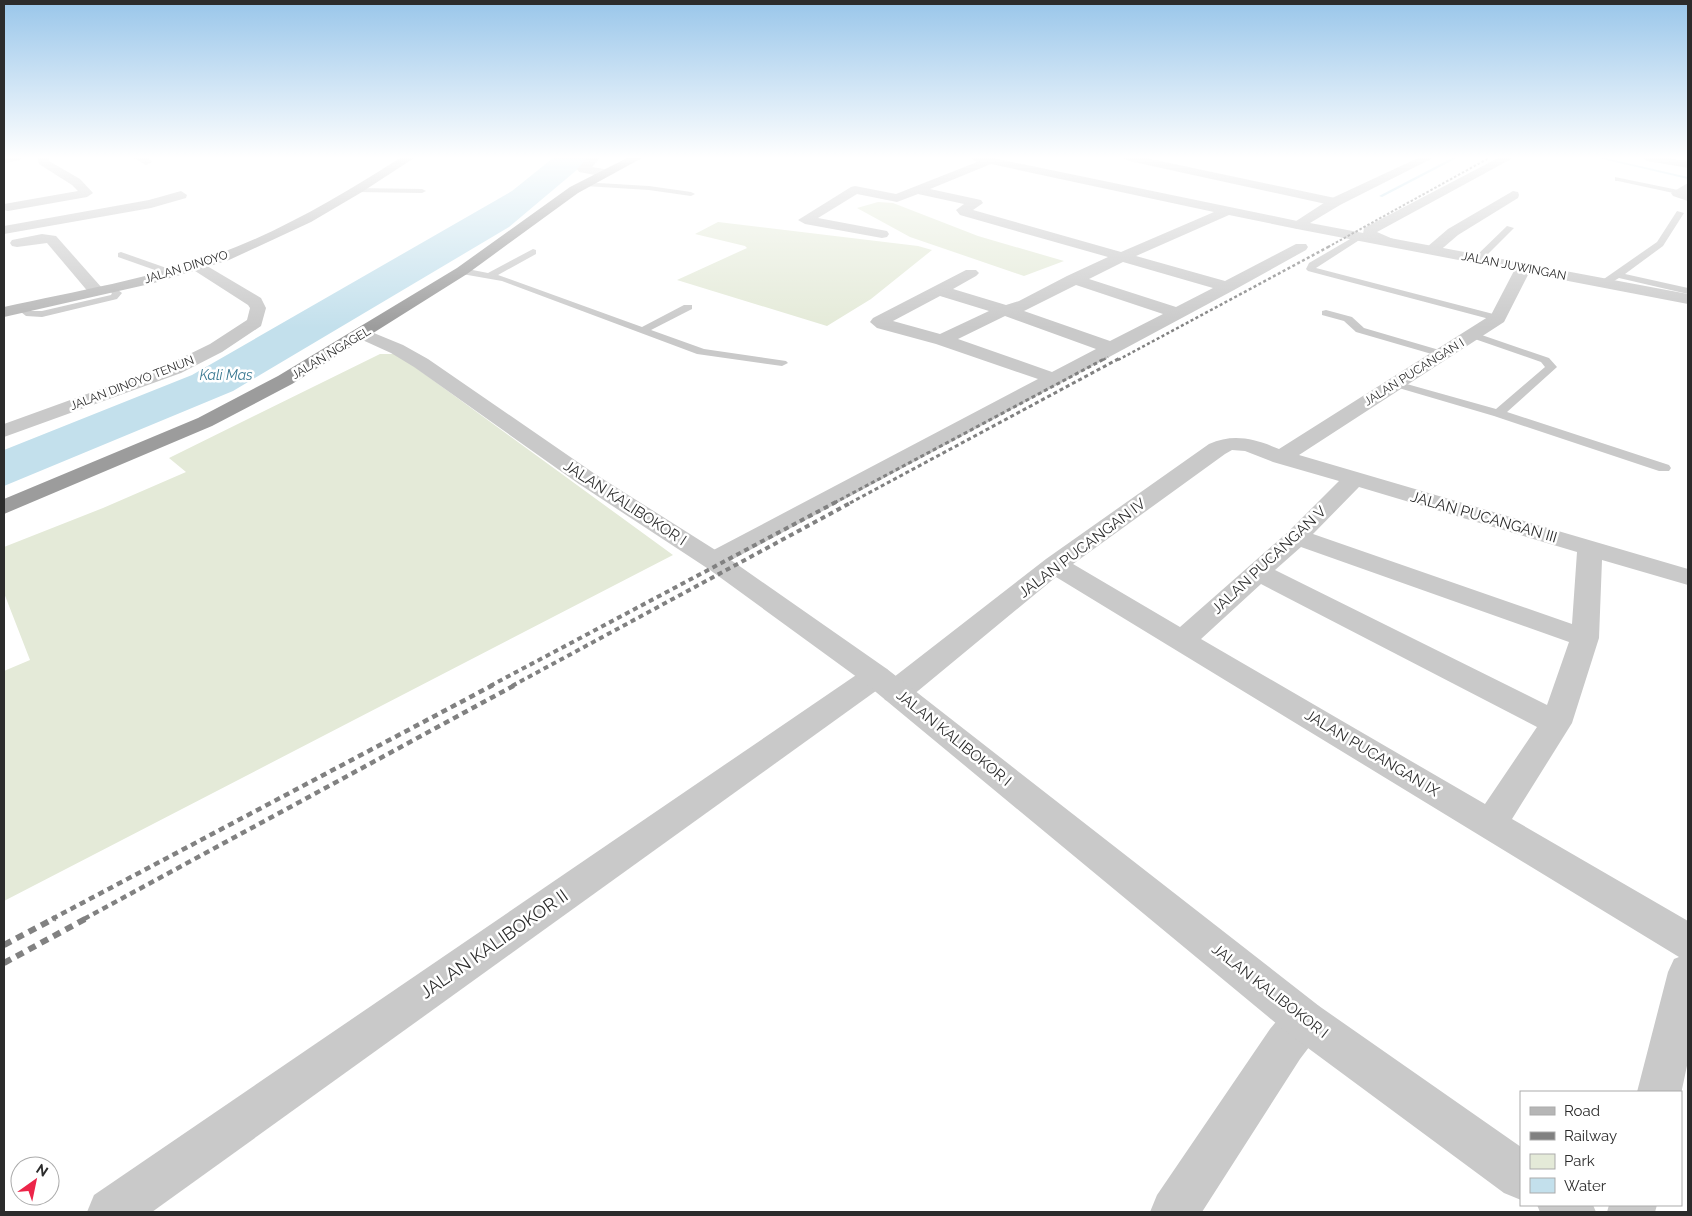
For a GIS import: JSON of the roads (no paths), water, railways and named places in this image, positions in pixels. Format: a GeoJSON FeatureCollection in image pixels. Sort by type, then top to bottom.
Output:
{"type":"FeatureCollection","features":[{"type":"Feature","properties":{"kind":"highway","name":"JALAN NGAGEL"},"geometry":{"type":"LineString","coordinates":[[4,507],[205,422],[285,380],[364,334],[462,270],[541,215]]}},
{"type":"Feature","properties":{"kind":"main road","name":"JALAN DINOYO"},"geometry":{"type":"LineString","coordinates":[[4,312],[198,266],[264,239],[313,215]]}},
{"type":"Feature","properties":{"kind":"street"},"geometry":{"type":"LineString","coordinates":[[10,229],[18,220],[14,215]]}},
{"type":"Feature","properties":{"kind":"street"},"geometry":{"type":"LineString","coordinates":[[10,229],[90,215]]}},
{"type":"Feature","properties":{"kind":"street"},"geometry":{"type":"LineString","coordinates":[[814,215],[805,220],[882,234]]}},
{"type":"Feature","properties":{"kind":"street"},"geometry":{"type":"LineString","coordinates":[[975,215],[1228,287]]}},
{"type":"Feature","properties":{"kind":"street"},"geometry":{"type":"LineString","coordinates":[[942,340],[1006,310],[1025,304],[1073,279],[1218,215]]}},
{"type":"Feature","properties":{"kind":"street","name":"JALAN JUWINGAN"},"geometry":{"type":"LineString","coordinates":[[1246,215],[1688,299]]}},
{"type":"Feature","properties":{"kind":"street"},"geometry":{"type":"LineString","coordinates":[[1297,224],[1313,215]]}},
{"type":"Feature","properties":{"kind":"street"},"geometry":{"type":"LineString","coordinates":[[1388,242],[1370,234],[1369,231],[1400,215]]}},
{"type":"Feature","properties":{"kind":"street"},"geometry":{"type":"LineString","coordinates":[[1432,250],[1453,232],[1482,215]]}},
{"type":"Feature","properties":{"kind":"street"},"geometry":{"type":"LineString","coordinates":[[10,229],[29,240]]}},
{"type":"Feature","properties":{"kind":"street"},"geometry":{"type":"LineString","coordinates":[[4,245],[29,240],[51,239],[96,291]]}},
{"type":"Feature","properties":{"kind":"street"},"geometry":{"type":"LineString","coordinates":[[713,560],[1301,247]]}},
{"type":"Feature","properties":{"kind":"street","name":"JALAN DINOYO TENUN"},"geometry":{"type":"LineString","coordinates":[[4,430],[174,369],[216,348],[255,322],[258,308],[255,302],[198,266]]}},
{"type":"Feature","properties":{"kind":"street","name":"JALAN PUCANGAN I"},"geometry":{"type":"LineString","coordinates":[[1280,457],[1497,318],[1504,311],[1524,267]]}},
{"type":"Feature","properties":{"kind":"street"},"geometry":{"type":"LineString","coordinates":[[972,273],[879,322],[942,340],[1055,378]]}},
{"type":"Feature","properties":{"kind":"street"},"geometry":{"type":"LineString","coordinates":[[1073,279],[1178,313]]}},
{"type":"Feature","properties":{"kind":"street"},"geometry":{"type":"LineString","coordinates":[[938,290],[1006,310],[1111,348]]}},
{"type":"Feature","properties":{"kind":"street","name":"JALAN KALIBOKOR I"},"geometry":{"type":"LineString","coordinates":[[364,334],[414,358],[595,484],[713,560],[785,603],[1304,1020],[1520,1175]]}},
{"type":"Feature","properties":{"kind":"street","name":"JALAN PUCANGAN IV"},"geometry":{"type":"LineString","coordinates":[[886,684],[1226,444],[1234,442],[1243,443],[1280,457]]}},
{"type":"Feature","properties":{"kind":"street","name":"JALAN PUCANGAN III"},"geometry":{"type":"LineString","coordinates":[[1280,457],[1688,577]]}},
{"type":"Feature","properties":{"kind":"street","name":"JALAN PUCANGAN V"},"geometry":{"type":"LineString","coordinates":[[1182,640],[1297,538],[1354,479]]}},
{"type":"Feature","properties":{"kind":"street"},"geometry":{"type":"LineString","coordinates":[[1297,538],[1585,638]]}},
{"type":"Feature","properties":{"kind":"street"},"geometry":{"type":"LineString","coordinates":[[1491,823],[1556,723],[1585,638],[1590,548]]}},
{"type":"Feature","properties":{"kind":"street","name":"JALAN PUCANGAN IX"},"geometry":{"type":"LineString","coordinates":[[1055,565],[1688,942]]}},
{"type":"Feature","properties":{"kind":"street"},"geometry":{"type":"LineString","coordinates":[[1258,572],[1556,723]]}},
{"type":"Feature","properties":{"kind":"street","name":"JALAN KALIBOKOR II"},"geometry":{"type":"LineString","coordinates":[[111,1212],[886,684]]}},
{"type":"Feature","properties":{"kind":"street"},"geometry":{"type":"LineString","coordinates":[[1660,1091],[1688,972]]}},
{"type":"Feature","properties":{"kind":"street"},"geometry":{"type":"LineString","coordinates":[[1174,1212],[1285,1044],[1304,1020]]}},
{"type":"Feature","properties":{"kind":"lane"},"geometry":{"type":"LineString","coordinates":[[1604,283],[1660,244],[1679,215]]}},
{"type":"Feature","properties":{"kind":"lane"},"geometry":{"type":"LineString","coordinates":[[1478,259],[1510,228]]}},
{"type":"Feature","properties":{"kind":"lane"},"geometry":{"type":"LineString","coordinates":[[1360,237],[1310,267],[1315,270],[1497,318]]}},
{"type":"Feature","properties":{"kind":"lane"},"geometry":{"type":"LineString","coordinates":[[491,275],[533,252]]}},
{"type":"Feature","properties":{"kind":"lane"},"geometry":{"type":"LineString","coordinates":[[121,255],[172,273]]}},
{"type":"Feature","properties":{"kind":"lane"},"geometry":{"type":"LineString","coordinates":[[462,270],[491,275],[702,352],[725,357],[767,359],[782,363]]}},
{"type":"Feature","properties":{"kind":"lane"},"geometry":{"type":"LineString","coordinates":[[1618,275],[1688,291]]}},
{"type":"Feature","properties":{"kind":"lane"},"geometry":{"type":"LineString","coordinates":[[21,308],[30,314],[42,314],[114,297],[117,293],[111,288]]}},
{"type":"Feature","properties":{"kind":"lane"},"geometry":{"type":"LineString","coordinates":[[641,331],[688,307]]}},
{"type":"Feature","properties":{"kind":"lane"},"geometry":{"type":"LineString","coordinates":[[1326,313],[1348,319],[1360,330],[1442,354]]}},
{"type":"Feature","properties":{"kind":"lane"},"geometry":{"type":"LineString","coordinates":[[1473,335],[1545,360],[1551,367],[1498,413]]}},
{"type":"Feature","properties":{"kind":"lane"},"geometry":{"type":"LineString","coordinates":[[1396,384],[1498,413],[1664,468]]}},
{"type":"Feature","properties":{"kind":"water","name":"Kali Mas"},"geometry":{"type":"Polygon","coordinates":[[[471,215],[524,215],[509,227],[233,391],[4,486],[4,450],[192,375],[471,215]]]}},
{"type":"Feature","properties":{"kind":"railway"},"geometry":{"type":"LineString","coordinates":[[1328,247],[1386,215]]}},
{"type":"Feature","properties":{"kind":"railway"},"geometry":{"type":"LineString","coordinates":[[1118,360],[1330,246]]}},
{"type":"Feature","properties":{"kind":"railway"},"geometry":{"type":"LineString","coordinates":[[1103,360],[1108,357]]}},
{"type":"Feature","properties":{"kind":"railway"},"geometry":{"type":"LineString","coordinates":[[834,503],[1106,358]]}},
{"type":"Feature","properties":{"kind":"railway"},"geometry":{"type":"LineString","coordinates":[[850,503],[1120,358]]}},
{"type":"Feature","properties":{"kind":"railway"},"geometry":{"type":"LineString","coordinates":[[490,686],[836,502]]}},
{"type":"Feature","properties":{"kind":"railway"},"geometry":{"type":"LineString","coordinates":[[512,686],[852,502]]}},
{"type":"Feature","properties":{"kind":"railway"},"geometry":{"type":"LineString","coordinates":[[52,919],[493,685]]}},
{"type":"Feature","properties":{"kind":"railway"},"geometry":{"type":"LineString","coordinates":[[84,919],[515,685]]}},
{"type":"Feature","properties":{"kind":"railway"},"geometry":{"type":"LineString","coordinates":[[4,945],[55,918]]}},
{"type":"Feature","properties":{"kind":"railway"},"geometry":{"type":"LineString","coordinates":[[4,963],[87,918]]}}]}
